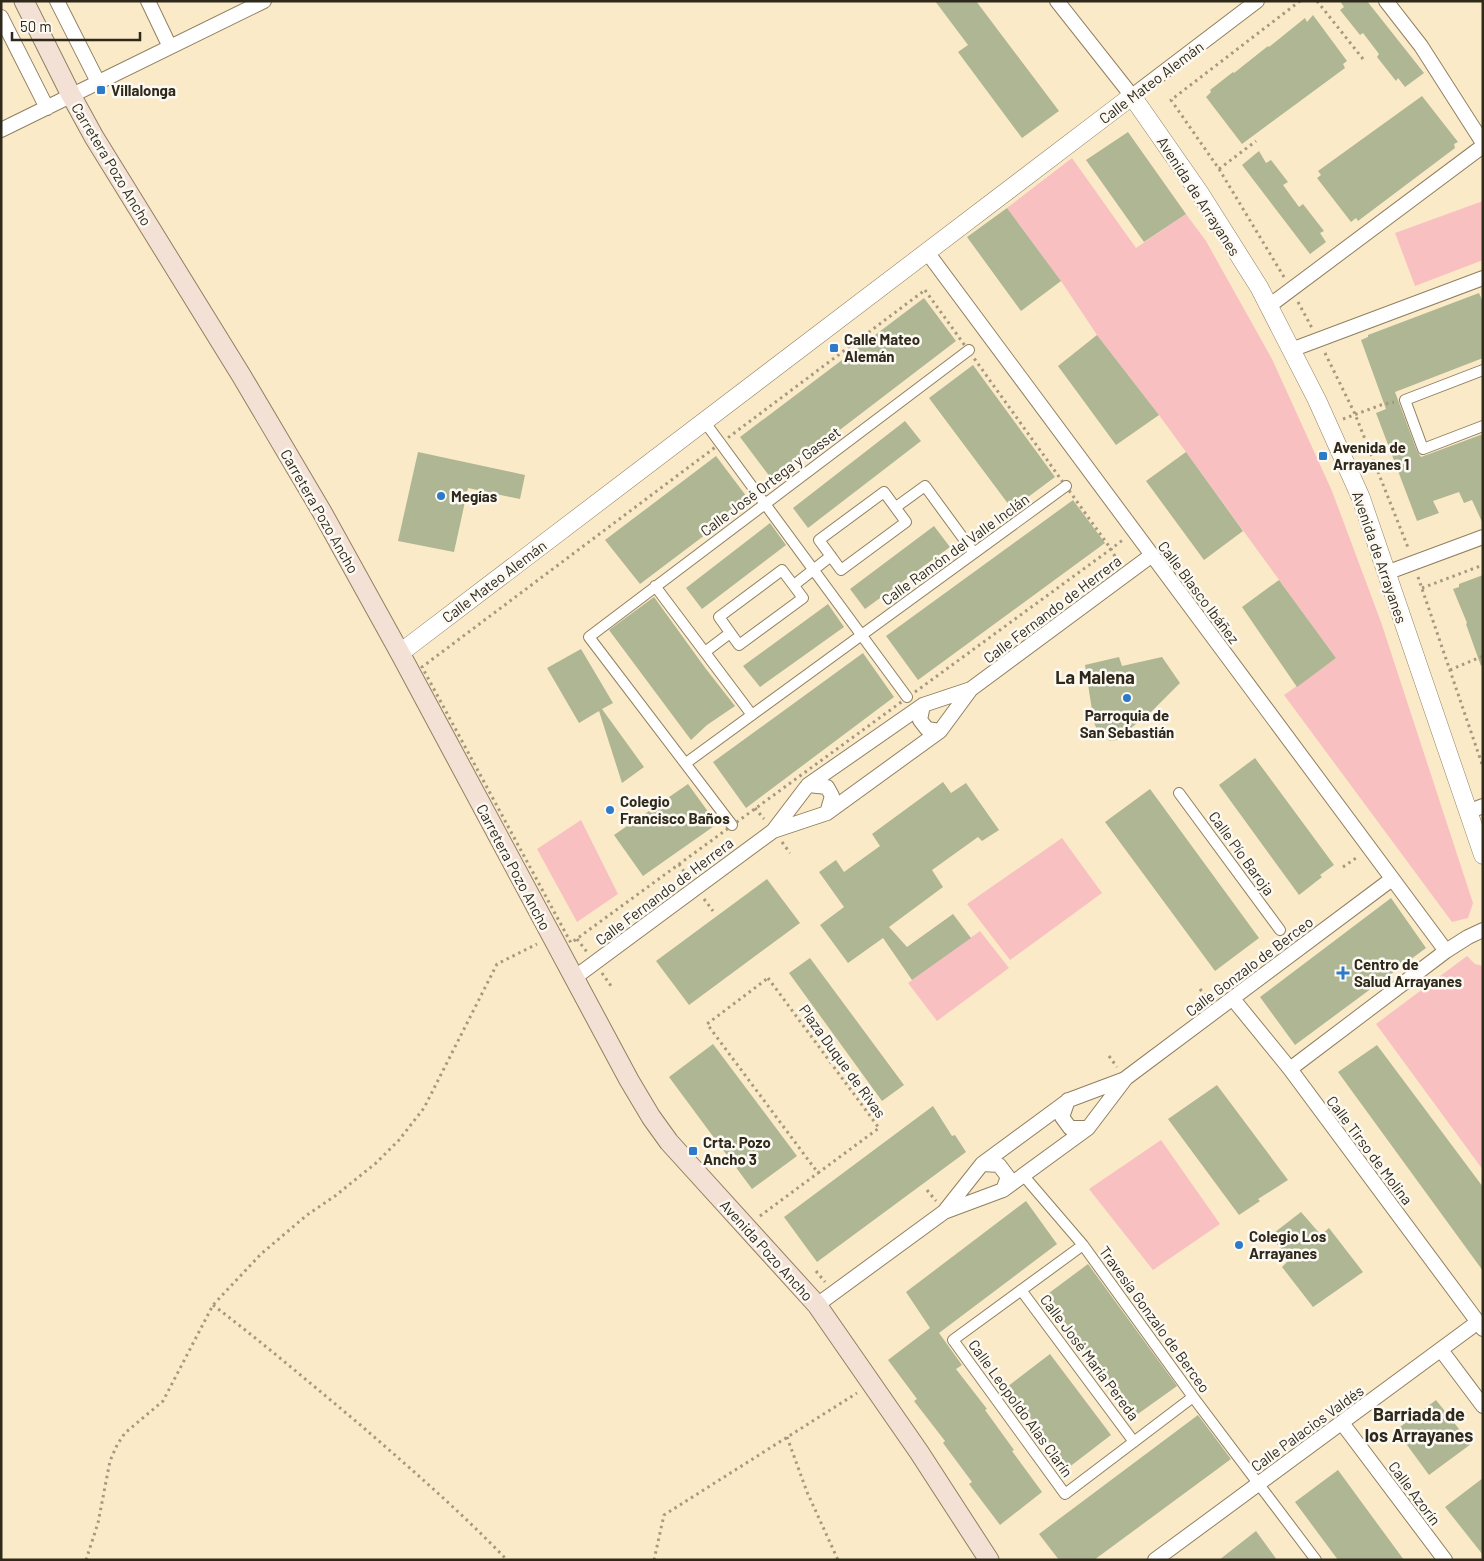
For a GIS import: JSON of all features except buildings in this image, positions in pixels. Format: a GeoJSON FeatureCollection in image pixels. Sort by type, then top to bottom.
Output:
{"type":"FeatureCollection","features":[{"type":"Feature","properties":{"kind":"main road","name":"Carretera Pozo Ancho"},"geometry":{"type":"LineString","coordinates":[[24,1],[71,96],[94,137],[322,512],[400,653],[551,937]]}},
{"type":"Feature","properties":{"kind":"main road","name":"Avenida Pozo Ancho"},"geometry":{"type":"LineString","coordinates":[[551,937],[651,1117],[669,1142],[816,1305],[919,1452],[989,1560]]}},
{"type":"Feature","properties":{"kind":"street"},"geometry":{"type":"LineString","coordinates":[[57,1],[98,82]]}},
{"type":"Feature","properties":{"kind":"street"},"geometry":{"type":"LineString","coordinates":[[148,1],[170,47]]}},
{"type":"Feature","properties":{"kind":"street"},"geometry":{"type":"LineString","coordinates":[[1,130],[170,47],[239,7],[264,1]]}},
{"type":"Feature","properties":{"kind":"street"},"geometry":{"type":"LineString","coordinates":[[1058,1],[1132,96]]}},
{"type":"Feature","properties":{"kind":"street","name":"Calle Mateo Alemán"},"geometry":{"type":"LineString","coordinates":[[400,653],[1257,1]]}},
{"type":"Feature","properties":{"kind":"street"},"geometry":{"type":"LineString","coordinates":[[1269,306],[1483,144],[1421,46],[1386,1]]}},
{"type":"Feature","properties":{"kind":"street"},"geometry":{"type":"LineString","coordinates":[[1,17],[47,108]]}},
{"type":"Feature","properties":{"kind":"street","name":"Avenida de Arrayanes"},"geometry":{"type":"LineString","coordinates":[[1132,96],[1201,195],[1258,287],[1292,350],[1328,424],[1360,498],[1386,573],[1475,809],[1483,855]]}},
{"type":"Feature","properties":{"kind":"street","name":"Calle Blasco Ibáñez"},"geometry":{"type":"LineString","coordinates":[[927,252],[1446,951]]}},
{"type":"Feature","properties":{"kind":"street"},"geometry":{"type":"LineString","coordinates":[[1292,350],[1483,278]]}},
{"type":"Feature","properties":{"kind":"street","name":"Calle José Ortega y Gasset"},"geometry":{"type":"LineString","coordinates":[[686,764],[589,636],[969,350]]}},
{"type":"Feature","properties":{"kind":"street"},"geometry":{"type":"LineString","coordinates":[[1483,370],[1405,400],[1423,449],[1483,426]]}},
{"type":"Feature","properties":{"kind":"street"},"geometry":{"type":"LineString","coordinates":[[704,421],[908,697]]}},
{"type":"Feature","properties":{"kind":"street"},"geometry":{"type":"LineString","coordinates":[[896,508],[925,486],[974,553]]}},
{"type":"Feature","properties":{"kind":"street","name":"Calle Ramón del Valle Inclán"},"geometry":{"type":"LineString","coordinates":[[686,764],[1066,486]]}},
{"type":"Feature","properties":{"kind":"street"},"geometry":{"type":"LineString","coordinates":[[884,492],[896,508],[906,522],[841,570],[819,540],[884,492]]}},
{"type":"Feature","properties":{"kind":"street"},"geometry":{"type":"LineString","coordinates":[[1386,573],[1483,537]]}},
{"type":"Feature","properties":{"kind":"street","name":"Calle Fernando de Herrera"},"geometry":{"type":"LineString","coordinates":[[773,831],[827,813],[940,731],[971,689],[1152,555]]}},
{"type":"Feature","properties":{"kind":"street"},"geometry":{"type":"LineString","coordinates":[[794,585],[831,556]]}},
{"type":"Feature","properties":{"kind":"street"},"geometry":{"type":"LineString","coordinates":[[782,570],[794,585],[803,598],[740,645],[718,617],[782,570]]}},
{"type":"Feature","properties":{"kind":"street"},"geometry":{"type":"LineString","coordinates":[[655,586],[752,715]]}},
{"type":"Feature","properties":{"kind":"street"},"geometry":{"type":"LineString","coordinates":[[705,652],[730,633]]}},
{"type":"Feature","properties":{"kind":"street","name":"Calle Fernando de Herrera"},"geometry":{"type":"LineString","coordinates":[[574,978],[773,831],[808,786],[923,705],[971,689]]}},
{"type":"Feature","properties":{"kind":"street"},"geometry":{"type":"LineString","coordinates":[[923,705],[920,720],[927,729],[940,731]]}},
{"type":"Feature","properties":{"kind":"street"},"geometry":{"type":"LineString","coordinates":[[686,764],[732,825]]}},
{"type":"Feature","properties":{"kind":"street"},"geometry":{"type":"LineString","coordinates":[[808,786],[827,787],[832,796],[827,813]]}},
{"type":"Feature","properties":{"kind":"street","name":"Calle Pío Baroja"},"geometry":{"type":"LineString","coordinates":[[1179,793],[1280,930]]}},
{"type":"Feature","properties":{"kind":"street","name":"Calle Gonzalo de Berceo"},"geometry":{"type":"LineString","coordinates":[[944,1212],[982,1164],[1068,1100],[1126,1078],[1392,880]]}},
{"type":"Feature","properties":{"kind":"street"},"geometry":{"type":"LineString","coordinates":[[1290,1069],[1446,951],[1468,936],[1483,930]]}},
{"type":"Feature","properties":{"kind":"street","name":"Calle Tirso de Molina"},"geometry":{"type":"LineString","coordinates":[[1233,999],[1290,1069],[1480,1326]]}},
{"type":"Feature","properties":{"kind":"street","name":"Calle Gonzalo de Berceo"},"geometry":{"type":"LineString","coordinates":[[816,1305],[944,1212],[1003,1190],[1088,1128],[1126,1078]]}},
{"type":"Feature","properties":{"kind":"street"},"geometry":{"type":"LineString","coordinates":[[1068,1100],[1062,1117],[1070,1128],[1088,1128]]}},
{"type":"Feature","properties":{"kind":"street"},"geometry":{"type":"LineString","coordinates":[[982,1164],[999,1166],[1008,1177],[1003,1190]]}},
{"type":"Feature","properties":{"kind":"street","name":"Travesía Gonzalo de Berceo"},"geometry":{"type":"LineString","coordinates":[[1023,1175],[1083,1245],[1193,1397],[1316,1560]]}},
{"type":"Feature","properties":{"kind":"street"},"geometry":{"type":"LineString","coordinates":[[1021,1290],[1083,1245]]}},
{"type":"Feature","properties":{"kind":"street","name":"Calle Leopoldo Alas Clarín"},"geometry":{"type":"LineString","coordinates":[[1021,1290],[953,1340],[1065,1494],[1134,1442]]}},
{"type":"Feature","properties":{"kind":"street","name":"Calle José María Pereda"},"geometry":{"type":"LineString","coordinates":[[1021,1290],[1134,1442]]}},
{"type":"Feature","properties":{"kind":"street","name":"Calle Palacios Valdés"},"geometry":{"type":"LineString","coordinates":[[1155,1560],[1441,1350],[1480,1326]]}},
{"type":"Feature","properties":{"kind":"street"},"geometry":{"type":"LineString","coordinates":[[1441,1350],[1483,1406]]}},
{"type":"Feature","properties":{"kind":"street"},"geometry":{"type":"LineString","coordinates":[[1134,1442],[1193,1397]]}},
{"type":"Feature","properties":{"kind":"street","name":"Calle Azorín"},"geometry":{"type":"LineString","coordinates":[[1342,1423],[1444,1560]]}},
{"type":"Feature","properties":{"kind":"path"},"geometry":{"type":"LineString","coordinates":[[1300,1],[1172,100],[1219,169],[1291,289],[1319,340],[1355,414],[1422,588],[1483,767]]}},
{"type":"Feature","properties":{"kind":"path"},"geometry":{"type":"LineString","coordinates":[[1317,1],[1363,59]]}},
{"type":"Feature","properties":{"kind":"path"},"geometry":{"type":"LineString","coordinates":[[1219,169],[1256,141]]}},
{"type":"Feature","properties":{"kind":"path"},"geometry":{"type":"LineString","coordinates":[[1328,424],[1381,405],[1405,400]]}},
{"type":"Feature","properties":{"kind":"path"},"geometry":{"type":"LineString","coordinates":[[1422,588],[1483,565]]}},
{"type":"Feature","properties":{"kind":"path"},"geometry":{"type":"LineString","coordinates":[[1450,670],[1483,656]]}},
{"type":"Feature","properties":{"kind":"path"},"geometry":{"type":"LineString","coordinates":[[86,1560],[98,1523],[110,1462],[116,1445],[126,1433],[163,1401],[213,1305],[261,1254],[307,1215],[335,1196],[399,1140],[424,1108],[497,964],[551,937]]}},
{"type":"Feature","properties":{"kind":"path","name":"Plaza Duque de Rivas"},"geometry":{"type":"LineString","coordinates":[[768,978],[879,1128],[818,1173],[707,1024],[768,978]]}},
{"type":"Feature","properties":{"kind":"path"},"geometry":{"type":"LineString","coordinates":[[760,1217],[818,1173]]}},
{"type":"Feature","properties":{"kind":"path"},"geometry":{"type":"LineString","coordinates":[[213,1305],[272,1350],[392,1452],[473,1525],[507,1560]]}},
{"type":"Feature","properties":{"kind":"path"},"geometry":{"type":"LineString","coordinates":[[654,1560],[664,1515],[871,1384]]}},
{"type":"Feature","properties":{"kind":"path"},"geometry":{"type":"LineString","coordinates":[[786,1437],[807,1492],[838,1560]]}},
{"type":"Feature","properties":{"kind":"shaded area"},"geometry":{"type":"Polygon","coordinates":[[[1072,158],[1136,248],[1186,214],[1206,241],[1272,359],[1332,491],[1381,622],[1473,903],[1468,918],[1452,922],[1284,695],[1336,658],[1159,415],[1097,335],[1061,281],[1007,208],[1072,158]]]}},
{"type":"Feature","properties":{"kind":"shaded area"},"geometry":{"type":"Polygon","coordinates":[[[1483,201],[1483,260],[1415,286],[1395,233],[1483,201]]]}},
{"type":"Feature","properties":{"kind":"shaded area"},"geometry":{"type":"Polygon","coordinates":[[[581,820],[618,894],[577,922],[537,849],[581,820]]]}},
{"type":"Feature","properties":{"kind":"shaded area"},"geometry":{"type":"Polygon","coordinates":[[[1062,838],[1102,893],[1010,960],[967,904],[1062,838]]]}},
{"type":"Feature","properties":{"kind":"shaded area"},"geometry":{"type":"Polygon","coordinates":[[[980,931],[1009,968],[937,1021],[908,983],[980,931]]]}},
{"type":"Feature","properties":{"kind":"shaded area"},"geometry":{"type":"Polygon","coordinates":[[[1467,956],[1475,964],[1483,966],[1483,1170],[1376,1024],[1467,956]]]}},
{"type":"Feature","properties":{"kind":"shaded area"},"geometry":{"type":"Polygon","coordinates":[[[1161,1140],[1220,1224],[1153,1270],[1089,1189],[1161,1140]]]}},
{"type":"Feature","properties":{"kind":"place","name":"Villalonga"},"geometry":{"type":"Point","coordinates":[101,90]}},
{"type":"Feature","properties":{"kind":"place","name":"Calle Mateo Alemán"},"geometry":{"type":"Point","coordinates":[834,348]}},
{"type":"Feature","properties":{"kind":"place","name":"Avenida de Arrayanes 1"},"geometry":{"type":"Point","coordinates":[1323,456]}},
{"type":"Feature","properties":{"kind":"place","name":"Megías"},"geometry":{"type":"Point","coordinates":[441,496]}},
{"type":"Feature","properties":{"kind":"place","name":"Parroquia de San Sebastián"},"geometry":{"type":"Point","coordinates":[1127,698]}},
{"type":"Feature","properties":{"kind":"place","name":"Colegio Francisco Baños"},"geometry":{"type":"Point","coordinates":[610,810]}},
{"type":"Feature","properties":{"kind":"place","name":"Centro de Salud Arrayanes"},"geometry":{"type":"Point","coordinates":[1343,973]}},
{"type":"Feature","properties":{"kind":"place","name":"Crta. Pozo Ancho 3"},"geometry":{"type":"Point","coordinates":[693,1151]}},
{"type":"Feature","properties":{"kind":"place","name":"Colegio Los Arrayanes"},"geometry":{"type":"Point","coordinates":[1239,1245]}},
{"type":"Feature","properties":{"kind":"district","name":"La Malena"},"geometry":{"type":"Point","coordinates":[1095,677]}},
{"type":"Feature","properties":{"kind":"district","name":"Barriada de los Arrayanes"},"geometry":{"type":"Point","coordinates":[1419,1424]}}]}
